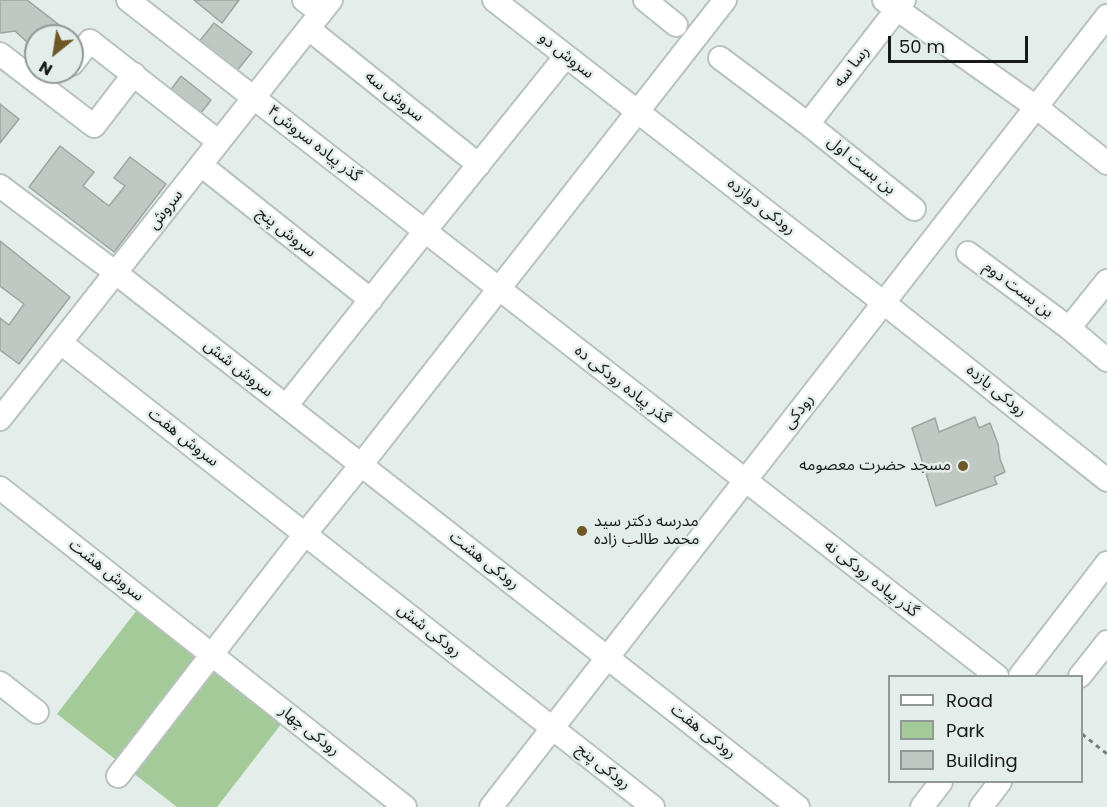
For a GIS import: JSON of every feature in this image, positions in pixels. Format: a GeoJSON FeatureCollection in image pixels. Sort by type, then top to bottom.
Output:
{"type":"FeatureCollection","features":[{"type":"Feature","properties":{"kind":"street","name":"گذر پیاده سروش۴"},"geometry":{"type":"LineString","coordinates":[[128,0],[499,289]]}},
{"type":"Feature","properties":{"kind":"street","name":"سروش دو"},"geometry":{"type":"LineString","coordinates":[[494,0],[638,112]]}},
{"type":"Feature","properties":{"kind":"street"},"geometry":{"type":"LineString","coordinates":[[645,0],[676,25]]}},
{"type":"Feature","properties":{"kind":"street"},"geometry":{"type":"LineString","coordinates":[[118,776],[305,534],[725,0]]}},
{"type":"Feature","properties":{"kind":"street"},"geometry":{"type":"LineString","coordinates":[[894,3],[1036,107],[1107,163]]}},
{"type":"Feature","properties":{"kind":"street","name":"رسا سه"},"geometry":{"type":"LineString","coordinates":[[808,124],[894,3]]}},
{"type":"Feature","properties":{"kind":"street","name":"سروش"},"geometry":{"type":"LineString","coordinates":[[4,406],[61,343],[254,98],[316,10]]}},
{"type":"Feature","properties":{"kind":"street","name":"سروش سه"},"geometry":{"type":"LineString","coordinates":[[316,10],[479,165]]}},
{"type":"Feature","properties":{"kind":"street","name":"رودکی"},"geometry":{"type":"LineString","coordinates":[[490,807],[1107,16]]}},
{"type":"Feature","properties":{"kind":"street"},"geometry":{"type":"LineString","coordinates":[[84,49],[90,41],[219,142]]}},
{"type":"Feature","properties":{"kind":"street"},"geometry":{"type":"LineString","coordinates":[[0,54],[94,126],[134,74]]}},
{"type":"Feature","properties":{"kind":"street"},"geometry":{"type":"LineString","coordinates":[[286,406],[566,56]]}},
{"type":"Feature","properties":{"kind":"street"},"geometry":{"type":"LineString","coordinates":[[720,58],[808,124]]}},
{"type":"Feature","properties":{"kind":"street"},"geometry":{"type":"LineString","coordinates":[[50,92],[56,84]]}},
{"type":"Feature","properties":{"kind":"street","name":"رودکی دوازده"},"geometry":{"type":"LineString","coordinates":[[638,112],[884,303]]}},
{"type":"Feature","properties":{"kind":"street","name":"بن بست اول"},"geometry":{"type":"LineString","coordinates":[[808,124],[914,209]]}},
{"type":"Feature","properties":{"kind":"street","name":"سروش پنج"},"geometry":{"type":"LineString","coordinates":[[201,165],[371,300]]}},
{"type":"Feature","properties":{"kind":"street","name":"سروش شش"},"geometry":{"type":"LineString","coordinates":[[0,186],[116,273],[361,465]]}},
{"type":"Feature","properties":{"kind":"street","name":"بن بست دوم"},"geometry":{"type":"LineString","coordinates":[[968,253],[1069,328]]}},
{"type":"Feature","properties":{"kind":"street"},"geometry":{"type":"LineString","coordinates":[[1107,281],[1069,328],[1107,360]]}},
{"type":"Feature","properties":{"kind":"street","name":"گذر پیاده رودکی ده"},"geometry":{"type":"LineString","coordinates":[[499,289],[745,481]]}},
{"type":"Feature","properties":{"kind":"street","name":"رودکی یازده"},"geometry":{"type":"LineString","coordinates":[[884,303],[1107,480]]}},
{"type":"Feature","properties":{"kind":"street","name":"سروش هفت"},"geometry":{"type":"LineString","coordinates":[[61,343],[305,534]]}},
{"type":"Feature","properties":{"kind":"street","name":"رودکی هشت"},"geometry":{"type":"LineString","coordinates":[[361,465],[607,658]]}},
{"type":"Feature","properties":{"kind":"street","name":"گذر پیاده رودکی نه"},"geometry":{"type":"LineString","coordinates":[[745,481],[996,675]]}},
{"type":"Feature","properties":{"kind":"street","name":"سروش هشت"},"geometry":{"type":"LineString","coordinates":[[0,488],[213,655]]}},
{"type":"Feature","properties":{"kind":"street","name":"رودکی شش"},"geometry":{"type":"LineString","coordinates":[[305,534],[552,728]]}},
{"type":"Feature","properties":{"kind":"street"},"geometry":{"type":"LineString","coordinates":[[1021,675],[1107,563]]}},
{"type":"Feature","properties":{"kind":"street"},"geometry":{"type":"LineString","coordinates":[[1081,675],[1107,642]]}},
{"type":"Feature","properties":{"kind":"street","name":"رودکی چهار"},"geometry":{"type":"LineString","coordinates":[[213,655],[405,807]]}},
{"type":"Feature","properties":{"kind":"street","name":"رودکی هفت"},"geometry":{"type":"LineString","coordinates":[[607,658],[798,807]]}},
{"type":"Feature","properties":{"kind":"street"},"geometry":{"type":"LineString","coordinates":[[0,683],[37,712]]}},
{"type":"Feature","properties":{"kind":"street","name":"رودکی پنج"},"geometry":{"type":"LineString","coordinates":[[552,728],[653,807]]}},
{"type":"Feature","properties":{"kind":"street"},"geometry":{"type":"LineString","coordinates":[[922,807],[940,783]]}},
{"type":"Feature","properties":{"kind":"street"},"geometry":{"type":"LineString","coordinates":[[981,807],[999,783]]}},
{"type":"Feature","properties":{"kind":"path"},"geometry":{"type":"LineString","coordinates":[[1083,735],[1107,753]]}},
{"type":"Feature","properties":{"kind":"green space"},"geometry":{"type":"Polygon","coordinates":[[[137,610],[282,723],[217,807],[177,807],[57,714],[137,610]]]}},
{"type":"Feature","properties":{"kind":"building"},"geometry":{"type":"Polygon","coordinates":[[[0,0],[27,0],[58,24],[24,24],[24,39],[15,31],[0,32],[0,0]]]}},
{"type":"Feature","properties":{"kind":"building"},"geometry":{"type":"Polygon","coordinates":[[[194,0],[239,0],[222,23],[194,0]]]}},
{"type":"Feature","properties":{"kind":"building"},"geometry":{"type":"Polygon","coordinates":[[[214,23],[252,52],[236,72],[198,43],[214,23]]]}},
{"type":"Feature","properties":{"kind":"building"},"geometry":{"type":"Polygon","coordinates":[[[181,76],[211,100],[197,118],[167,95],[181,76]]]}},
{"type":"Feature","properties":{"kind":"building"},"geometry":{"type":"Polygon","coordinates":[[[0,104],[19,119],[0,143],[0,104]]]}},
{"type":"Feature","properties":{"kind":"building"},"geometry":{"type":"Polygon","coordinates":[[[60,146],[94,172],[83,186],[109,206],[125,186],[114,178],[130,157],[166,184],[114,252],[29,187],[60,146]]]}},
{"type":"Feature","properties":{"kind":"building"},"geometry":{"type":"Polygon","coordinates":[[[0,241],[70,297],[19,364],[0,350],[0,318],[9,325],[24,304],[0,286],[0,241]]]}},
{"type":"Feature","properties":{"kind":"building","name":"مسجد حضرت معصومه"},"geometry":{"type":"Polygon","coordinates":[[[975,417],[979,428],[990,423],[1005,472],[994,477],[997,484],[936,506],[912,428],[935,418],[939,432],[975,417]]]}},
{"type":"Feature","properties":{"kind":"place","name":"مسجد حضرت معصومه"},"geometry":{"type":"Point","coordinates":[963,466]}},
{"type":"Feature","properties":{"kind":"place","name":"مدرسه دکتر سید محمد طالب زاده"},"geometry":{"type":"Point","coordinates":[582,531]}}]}
